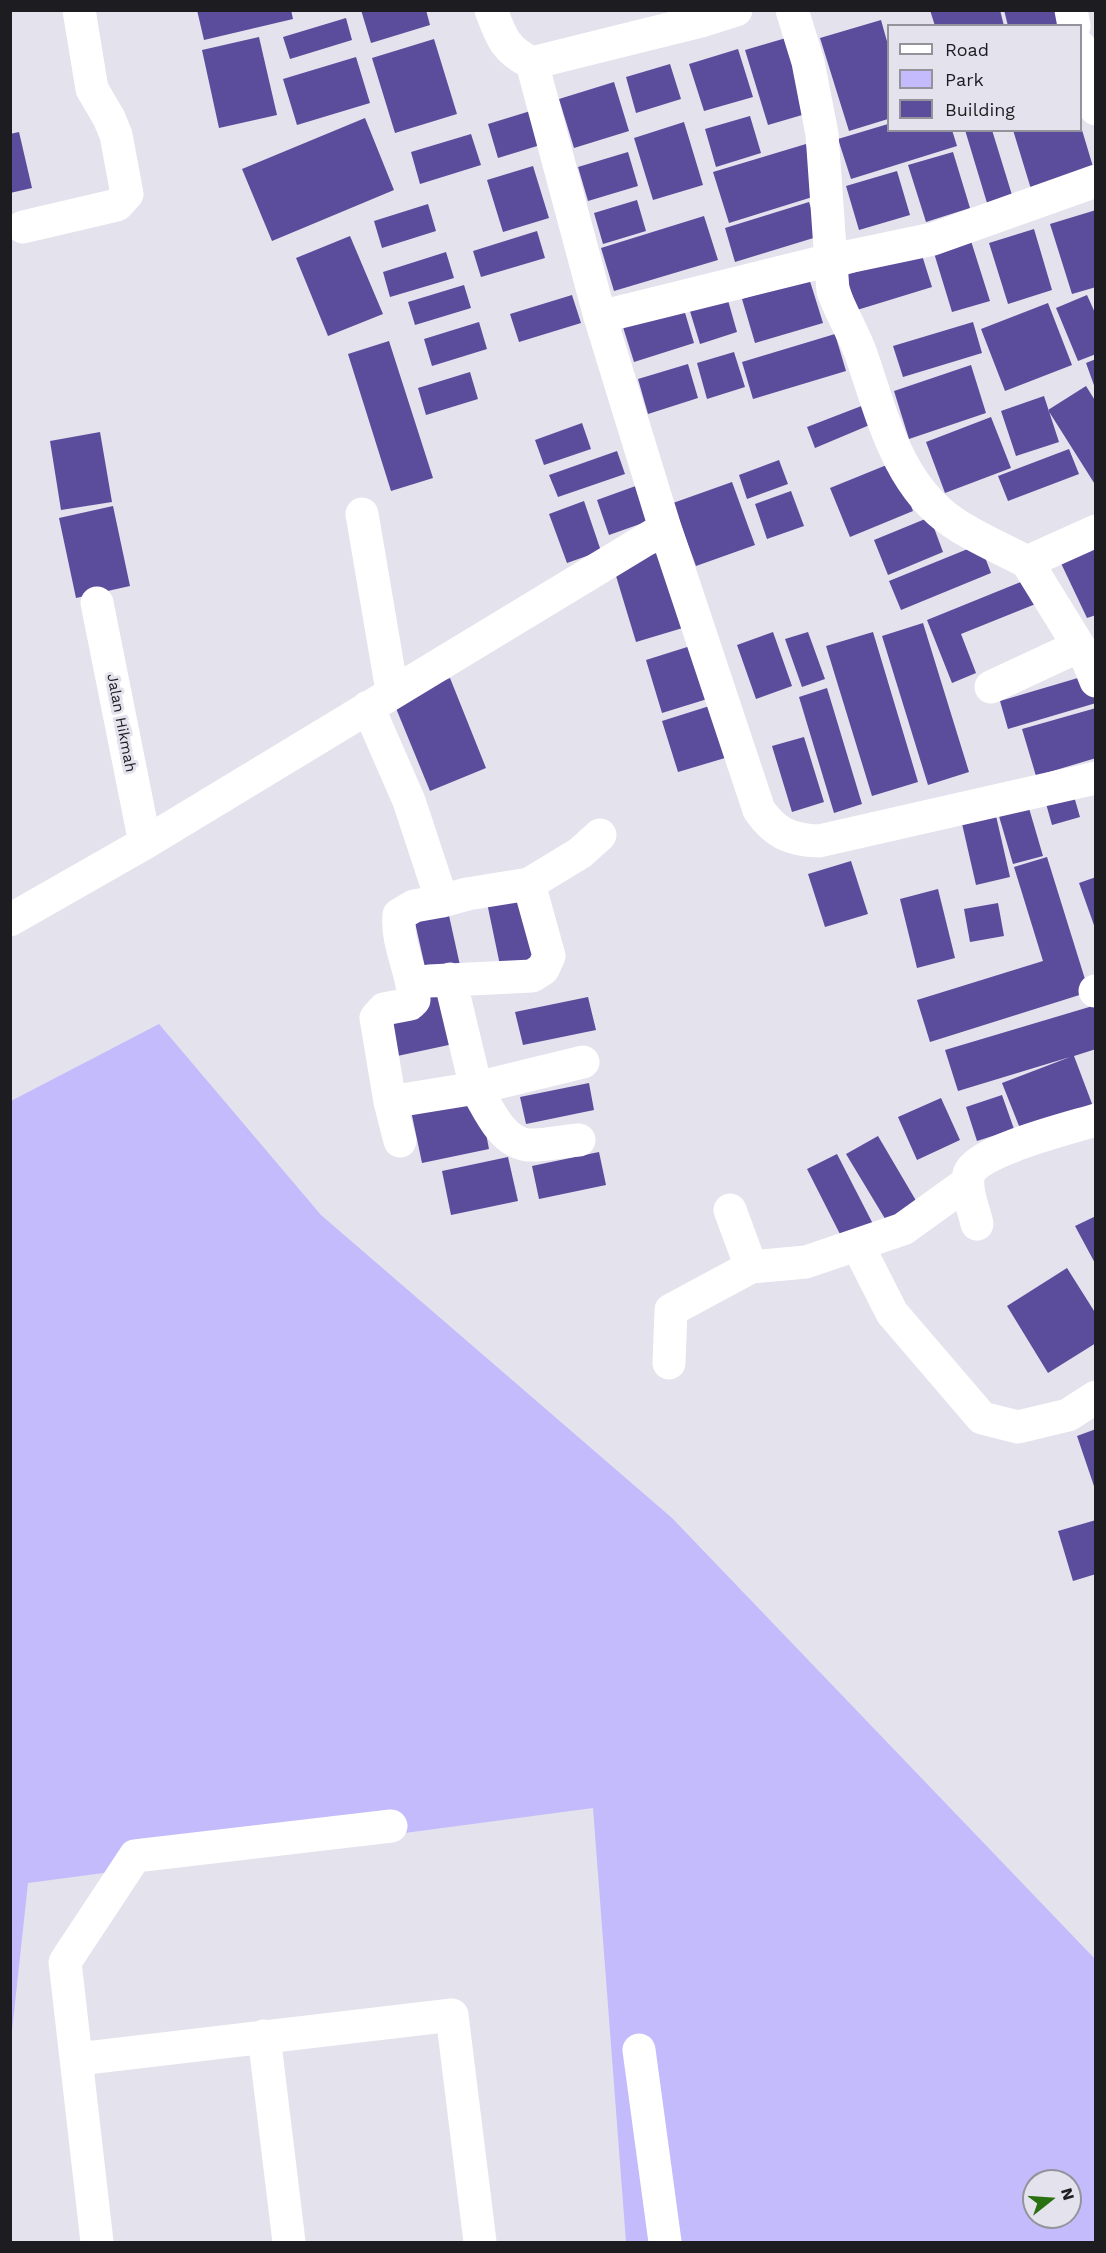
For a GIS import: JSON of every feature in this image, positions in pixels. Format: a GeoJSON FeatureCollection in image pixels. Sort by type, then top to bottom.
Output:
{"type":"FeatureCollection","features":[{"type":"Feature","properties":{"kind":"street"},"geometry":{"type":"LineString","coordinates":[[23,227],[117,205],[127,194],[116,135],[110,118],[92,89],[79,10]]}},
{"type":"Feature","properties":{"kind":"street"},"geometry":{"type":"LineString","coordinates":[[491,10],[508,49],[532,63],[701,21],[736,10]]}},
{"type":"Feature","properties":{"kind":"street"},"geometry":{"type":"LineString","coordinates":[[792,10],[808,62],[822,134],[833,291],[852,330],[879,412],[901,461],[925,496],[953,523],[1027,562],[1079,646],[1095,681]]}},
{"type":"Feature","properties":{"kind":"street"},"geometry":{"type":"LineString","coordinates":[[1082,55],[1095,109]]}},
{"type":"Feature","properties":{"kind":"street"},"geometry":{"type":"LineString","coordinates":[[532,63],[600,317],[665,528],[759,810],[770,826],[800,840],[819,841],[1095,778]]}},
{"type":"Feature","properties":{"kind":"street"},"geometry":{"type":"LineString","coordinates":[[600,317],[814,264],[933,239],[1095,181]]}},
{"type":"Feature","properties":{"kind":"street"},"geometry":{"type":"LineString","coordinates":[[362,514],[380,699],[409,801],[442,901]]}},
{"type":"Feature","properties":{"kind":"street"},"geometry":{"type":"LineString","coordinates":[[10,920],[145,843],[665,528]]}},
{"type":"Feature","properties":{"kind":"street"},"geometry":{"type":"LineString","coordinates":[[1027,562],[1095,531]]}},
{"type":"Feature","properties":{"kind":"street","name":"Jalan Hikmah"},"geometry":{"type":"LineString","coordinates":[[97,603],[145,843]]}},
{"type":"Feature","properties":{"kind":"street"},"geometry":{"type":"LineString","coordinates":[[991,687],[1079,646]]}},
{"type":"Feature","properties":{"kind":"street"},"geometry":{"type":"LineString","coordinates":[[400,1141],[390,1102],[376,1018],[384,1009],[414,1000],[413,983],[398,928],[399,915],[414,906],[467,894],[529,884],[580,853],[600,835]]}},
{"type":"Feature","properties":{"kind":"street"},"geometry":{"type":"LineString","coordinates":[[413,983],[450,979],[532,976],[543,969],[549,956],[529,884]]}},
{"type":"Feature","properties":{"kind":"street"},"geometry":{"type":"LineString","coordinates":[[450,979],[476,1088],[499,1126],[512,1139],[527,1145],[579,1140]]}},
{"type":"Feature","properties":{"kind":"street"},"geometry":{"type":"LineString","coordinates":[[390,1102],[476,1088],[583,1062]]}},
{"type":"Feature","properties":{"kind":"street"},"geometry":{"type":"LineString","coordinates":[[977,1224],[967,1183],[969,1172],[977,1162],[994,1152],[1095,1120]]}},
{"type":"Feature","properties":{"kind":"street"},"geometry":{"type":"LineString","coordinates":[[669,1363],[671,1310],[751,1268],[806,1262],[903,1229],[967,1183]]}},
{"type":"Feature","properties":{"kind":"street"},"geometry":{"type":"LineString","coordinates":[[729,1210],[751,1268]]}},
{"type":"Feature","properties":{"kind":"street"},"geometry":{"type":"LineString","coordinates":[[858,1246],[892,1313],[982,1418],[1017,1427],[1068,1415],[1095,1397]]}},
{"type":"Feature","properties":{"kind":"street"},"geometry":{"type":"LineString","coordinates":[[98,2242],[65,1962],[135,1856],[391,1827]]}},
{"type":"Feature","properties":{"kind":"street"},"geometry":{"type":"LineString","coordinates":[[78,2059],[452,2015],[480,2242]]}},
{"type":"Feature","properties":{"kind":"street"},"geometry":{"type":"LineString","coordinates":[[264,2036],[289,2242]]}},
{"type":"Feature","properties":{"kind":"street"},"geometry":{"type":"LineString","coordinates":[[639,2050],[665,2242]]}},
{"type":"Feature","properties":{"kind":"green space"},"geometry":{"type":"Polygon","coordinates":[[[159,1024],[321,1215],[672,1518],[1095,1959],[1095,2242],[626,2242],[593,1808],[28,1883],[11,2040],[11,1101],[159,1024]]]}},
{"type":"Feature","properties":{"kind":"building"},"geometry":{"type":"Polygon","coordinates":[[[197,10],[291,10],[293,19],[204,40],[197,10]]]}},
{"type":"Feature","properties":{"kind":"building"},"geometry":{"type":"Polygon","coordinates":[[[361,10],[426,10],[430,25],[371,43],[361,10]]]}},
{"type":"Feature","properties":{"kind":"building"},"geometry":{"type":"Polygon","coordinates":[[[930,10],[1000,10],[1004,24],[934,24],[930,10]]]}},
{"type":"Feature","properties":{"kind":"building"},"geometry":{"type":"Polygon","coordinates":[[[1004,10],[1065,10],[1069,24],[1008,24],[1004,10]]]}},
{"type":"Feature","properties":{"kind":"building"},"geometry":{"type":"Polygon","coordinates":[[[346,18],[352,40],[290,59],[283,37],[346,18]]]}},
{"type":"Feature","properties":{"kind":"building"},"geometry":{"type":"Polygon","coordinates":[[[881,20],[887,41],[887,119],[849,131],[820,38],[881,20]]]}},
{"type":"Feature","properties":{"kind":"building"},"geometry":{"type":"Polygon","coordinates":[[[259,37],[277,115],[219,128],[202,50],[259,37]]]}},
{"type":"Feature","properties":{"kind":"building"},"geometry":{"type":"Polygon","coordinates":[[[786,38],[809,113],[768,125],[745,50],[786,38]]]}},
{"type":"Feature","properties":{"kind":"building"},"geometry":{"type":"Polygon","coordinates":[[[434,39],[457,114],[395,133],[372,58],[434,39]]]}},
{"type":"Feature","properties":{"kind":"building"},"geometry":{"type":"Polygon","coordinates":[[[738,49],[753,97],[704,111],[689,64],[738,49]]]}},
{"type":"Feature","properties":{"kind":"building"},"geometry":{"type":"Polygon","coordinates":[[[356,57],[370,103],[297,125],[283,79],[356,57]]]}},
{"type":"Feature","properties":{"kind":"building"},"geometry":{"type":"Polygon","coordinates":[[[670,64],[681,99],[636,113],[626,77],[670,64]]]}},
{"type":"Feature","properties":{"kind":"building"},"geometry":{"type":"Polygon","coordinates":[[[614,82],[629,131],[574,148],[559,99],[614,82]]]}},
{"type":"Feature","properties":{"kind":"building"},"geometry":{"type":"Polygon","coordinates":[[[537,109],[547,143],[498,158],[488,124],[537,109]]]}},
{"type":"Feature","properties":{"kind":"building"},"geometry":{"type":"Polygon","coordinates":[[[750,116],[761,153],[716,167],[705,129],[750,116]]]}},
{"type":"Feature","properties":{"kind":"building"},"geometry":{"type":"Polygon","coordinates":[[[365,118],[394,190],[272,241],[242,169],[365,118]]]}},
{"type":"Feature","properties":{"kind":"building"},"geometry":{"type":"Polygon","coordinates":[[[684,122],[703,185],[653,200],[634,138],[684,122]]]}},
{"type":"Feature","properties":{"kind":"building"},"geometry":{"type":"Polygon","coordinates":[[[887,124],[887,132],[953,132],[957,146],[851,179],[838,139],[887,124]]]}},
{"type":"Feature","properties":{"kind":"building"},"geometry":{"type":"Polygon","coordinates":[[[1082,130],[1094,170],[1031,189],[1014,132],[1082,132],[1082,130]]]}},
{"type":"Feature","properties":{"kind":"building"},"geometry":{"type":"Polygon","coordinates":[[[19,132],[32,188],[10,193],[10,134],[19,132]]]}},
{"type":"Feature","properties":{"kind":"building"},"geometry":{"type":"Polygon","coordinates":[[[966,132],[993,132],[1012,195],[987,203],[966,132]]]}},
{"type":"Feature","properties":{"kind":"building"},"geometry":{"type":"Polygon","coordinates":[[[471,134],[481,165],[420,184],[411,152],[471,134]]]}},
{"type":"Feature","properties":{"kind":"building"},"geometry":{"type":"Polygon","coordinates":[[[806,144],[822,194],[729,223],[713,172],[806,144]]]}},
{"type":"Feature","properties":{"kind":"building"},"geometry":{"type":"Polygon","coordinates":[[[628,152],[638,186],[588,201],[578,167],[628,152]]]}},
{"type":"Feature","properties":{"kind":"building"},"geometry":{"type":"Polygon","coordinates":[[[953,152],[970,208],[926,222],[908,165],[953,152]]]}},
{"type":"Feature","properties":{"kind":"building"},"geometry":{"type":"Polygon","coordinates":[[[533,166],[549,218],[503,232],[487,180],[533,166]]]}},
{"type":"Feature","properties":{"kind":"building"},"geometry":{"type":"Polygon","coordinates":[[[897,171],[910,215],[859,230],[846,186],[897,171]]]}},
{"type":"Feature","properties":{"kind":"building"},"geometry":{"type":"Polygon","coordinates":[[[637,200],[646,231],[603,244],[594,213],[637,200]]]}},
{"type":"Feature","properties":{"kind":"building"},"geometry":{"type":"Polygon","coordinates":[[[809,202],[820,236],[735,262],[725,228],[809,202]]]}},
{"type":"Feature","properties":{"kind":"building"},"geometry":{"type":"Polygon","coordinates":[[[428,204],[436,231],[382,248],[374,221],[428,204]]]}},
{"type":"Feature","properties":{"kind":"building"},"geometry":{"type":"Polygon","coordinates":[[[1096,210],[1096,287],[1072,294],[1050,224],[1096,210]]]}},
{"type":"Feature","properties":{"kind":"building"},"geometry":{"type":"Polygon","coordinates":[[[704,216],[718,260],[614,291],[601,248],[704,216]]]}},
{"type":"Feature","properties":{"kind":"building"},"geometry":{"type":"Polygon","coordinates":[[[1034,229],[1052,290],[1008,304],[989,243],[1034,229]]]}},
{"type":"Feature","properties":{"kind":"building"},"geometry":{"type":"Polygon","coordinates":[[[537,231],[545,258],[481,277],[473,251],[537,231]]]}},
{"type":"Feature","properties":{"kind":"building"},"geometry":{"type":"Polygon","coordinates":[[[350,236],[383,314],[328,336],[296,258],[350,236]]]}},
{"type":"Feature","properties":{"kind":"building"},"geometry":{"type":"Polygon","coordinates":[[[971,241],[990,301],[952,312],[934,253],[971,241]]]}},
{"type":"Feature","properties":{"kind":"building"},"geometry":{"type":"Polygon","coordinates":[[[446,252],[454,278],[390,297],[383,272],[446,252]]]}},
{"type":"Feature","properties":{"kind":"building"},"geometry":{"type":"Polygon","coordinates":[[[921,252],[932,287],[857,310],[846,275],[921,252]]]}},
{"type":"Feature","properties":{"kind":"building"},"geometry":{"type":"Polygon","coordinates":[[[809,278],[823,323],[755,343],[742,299],[809,278]]]}},
{"type":"Feature","properties":{"kind":"building"},"geometry":{"type":"Polygon","coordinates":[[[464,285],[471,308],[415,325],[408,302],[464,285]]]}},
{"type":"Feature","properties":{"kind":"building"},"geometry":{"type":"Polygon","coordinates":[[[572,295],[581,323],[519,342],[510,314],[572,295]]]}},
{"type":"Feature","properties":{"kind":"building"},"geometry":{"type":"Polygon","coordinates":[[[1087,295],[1096,315],[1096,354],[1078,361],[1056,308],[1087,295]]]}},
{"type":"Feature","properties":{"kind":"building"},"geometry":{"type":"Polygon","coordinates":[[[727,297],[737,332],[700,344],[689,308],[727,297]]]}},
{"type":"Feature","properties":{"kind":"building"},"geometry":{"type":"Polygon","coordinates":[[[1048,303],[1072,365],[1005,391],[981,329],[1048,303]]]}},
{"type":"Feature","properties":{"kind":"building"},"geometry":{"type":"Polygon","coordinates":[[[683,306],[694,343],[634,362],[622,324],[683,306]]]}},
{"type":"Feature","properties":{"kind":"building"},"geometry":{"type":"Polygon","coordinates":[[[479,322],[487,349],[432,366],[424,339],[479,322]]]}},
{"type":"Feature","properties":{"kind":"building"},"geometry":{"type":"Polygon","coordinates":[[[973,322],[982,353],[903,377],[893,346],[973,322]]]}},
{"type":"Feature","properties":{"kind":"building"},"geometry":{"type":"Polygon","coordinates":[[[835,334],[846,371],[753,399],[742,362],[835,334]]]}},
{"type":"Feature","properties":{"kind":"building"},"geometry":{"type":"Polygon","coordinates":[[[389,341],[433,478],[391,491],[348,354],[389,341]]]}},
{"type":"Feature","properties":{"kind":"building"},"geometry":{"type":"Polygon","coordinates":[[[734,352],[745,387],[707,399],[697,363],[734,352]]]}},
{"type":"Feature","properties":{"kind":"building"},"geometry":{"type":"Polygon","coordinates":[[[1096,359],[1096,388],[1095,388],[1086,363],[1096,359]]]}},
{"type":"Feature","properties":{"kind":"building"},"geometry":{"type":"Polygon","coordinates":[[[688,364],[698,398],[648,414],[638,379],[688,364]]]}},
{"type":"Feature","properties":{"kind":"building"},"geometry":{"type":"Polygon","coordinates":[[[971,365],[986,413],[909,439],[894,391],[971,365]]]}},
{"type":"Feature","properties":{"kind":"building"},"geometry":{"type":"Polygon","coordinates":[[[470,372],[478,399],[426,415],[418,388],[470,372]]]}},
{"type":"Feature","properties":{"kind":"building"},"geometry":{"type":"Polygon","coordinates":[[[1086,386],[1096,402],[1096,486],[1048,410],[1086,386]]]}},
{"type":"Feature","properties":{"kind":"building"},"geometry":{"type":"Polygon","coordinates":[[[1044,396],[1059,442],[1016,456],[1001,411],[1044,396]]]}},
{"type":"Feature","properties":{"kind":"building"},"geometry":{"type":"Polygon","coordinates":[[[864,405],[872,424],[815,448],[807,427],[864,405]]]}},
{"type":"Feature","properties":{"kind":"building"},"geometry":{"type":"Polygon","coordinates":[[[991,417],[1011,468],[945,493],[926,442],[991,417]]]}},
{"type":"Feature","properties":{"kind":"building"},"geometry":{"type":"Polygon","coordinates":[[[582,423],[591,449],[544,465],[535,440],[582,423]]]}},
{"type":"Feature","properties":{"kind":"building"},"geometry":{"type":"Polygon","coordinates":[[[100,432],[112,502],[61,510],[50,441],[100,432]]]}},
{"type":"Feature","properties":{"kind":"building"},"geometry":{"type":"Polygon","coordinates":[[[1069,449],[1079,474],[1008,501],[998,476],[1069,449]]]}},
{"type":"Feature","properties":{"kind":"building"},"geometry":{"type":"Polygon","coordinates":[[[617,451],[625,474],[558,497],[549,475],[617,451]]]}},
{"type":"Feature","properties":{"kind":"building"},"geometry":{"type":"Polygon","coordinates":[[[779,460],[788,484],[747,499],[739,475],[779,460]]]}},
{"type":"Feature","properties":{"kind":"building"},"geometry":{"type":"Polygon","coordinates":[[[894,462],[913,511],[850,537],[830,488],[894,462]]]}},
{"type":"Feature","properties":{"kind":"building"},"geometry":{"type":"Polygon","coordinates":[[[732,482],[755,545],[696,566],[673,503],[732,482]]]}},
{"type":"Feature","properties":{"kind":"building"},"geometry":{"type":"Polygon","coordinates":[[[644,483],[657,518],[609,535],[597,500],[644,483]]]}},
{"type":"Feature","properties":{"kind":"building"},"geometry":{"type":"Polygon","coordinates":[[[791,491],[804,526],[767,539],[755,504],[791,491]]]}},
{"type":"Feature","properties":{"kind":"building"},"geometry":{"type":"Polygon","coordinates":[[[584,501],[601,551],[567,563],[549,514],[584,501]]]}},
{"type":"Feature","properties":{"kind":"building"},"geometry":{"type":"Polygon","coordinates":[[[113,506],[130,586],[76,598],[59,518],[113,506]]]}},
{"type":"Feature","properties":{"kind":"building"},"geometry":{"type":"Polygon","coordinates":[[[930,517],[943,552],[888,575],[874,540],[930,517]]]}},
{"type":"Feature","properties":{"kind":"building"},"geometry":{"type":"Polygon","coordinates":[[[1096,542],[1096,615],[1087,618],[1059,559],[1096,542]]]}},
{"type":"Feature","properties":{"kind":"building"},"geometry":{"type":"Polygon","coordinates":[[[980,544],[991,573],[901,610],[889,581],[980,544]]]}},
{"type":"Feature","properties":{"kind":"building"},"geometry":{"type":"Polygon","coordinates":[[[663,551],[686,627],[636,642],[613,566],[663,551]]]}},
{"type":"Feature","properties":{"kind":"building"},"geometry":{"type":"Polygon","coordinates":[[[1033,577],[1043,601],[961,634],[976,673],[952,683],[927,620],[1033,577]]]}},
{"type":"Feature","properties":{"kind":"building"},"geometry":{"type":"Polygon","coordinates":[[[923,623],[969,772],[928,785],[882,636],[923,623]]]}},
{"type":"Feature","properties":{"kind":"building"},"geometry":{"type":"Polygon","coordinates":[[[773,632],[792,686],[756,699],[737,645],[773,632]]]}},
{"type":"Feature","properties":{"kind":"building"},"geometry":{"type":"Polygon","coordinates":[[[808,632],[825,679],[802,687],[785,639],[808,632]]]}},
{"type":"Feature","properties":{"kind":"building"},"geometry":{"type":"Polygon","coordinates":[[[873,632],[918,782],[872,796],[826,646],[873,632]]]}},
{"type":"Feature","properties":{"kind":"building"},"geometry":{"type":"Polygon","coordinates":[[[700,643],[717,696],[662,713],[646,660],[700,643]]]}},
{"type":"Feature","properties":{"kind":"building"},"geometry":{"type":"Polygon","coordinates":[[[1088,675],[1096,703],[1008,729],[1000,701],[1088,675]]]}},
{"type":"Feature","properties":{"kind":"building"},"geometry":{"type":"Polygon","coordinates":[[[450,678],[486,768],[430,791],[393,701],[450,678]]]}},
{"type":"Feature","properties":{"kind":"building"},"geometry":{"type":"Polygon","coordinates":[[[827,688],[862,804],[834,813],[799,697],[827,688]]]}},
{"type":"Feature","properties":{"kind":"building"},"geometry":{"type":"Polygon","coordinates":[[[719,703],[735,755],[678,772],[662,721],[719,703]]]}},
{"type":"Feature","properties":{"kind":"building"},"geometry":{"type":"Polygon","coordinates":[[[1096,708],[1096,758],[1036,776],[1022,729],[1096,708]]]}},
{"type":"Feature","properties":{"kind":"building"},"geometry":{"type":"Polygon","coordinates":[[[804,737],[824,802],[792,812],[772,746],[804,737]]]}},
{"type":"Feature","properties":{"kind":"building"},"geometry":{"type":"Polygon","coordinates":[[[1071,786],[1080,817],[1052,825],[1043,793],[1071,786]]]}},
{"type":"Feature","properties":{"kind":"building"},"geometry":{"type":"Polygon","coordinates":[[[1026,798],[1043,856],[1013,864],[996,806],[1026,798]]]}},
{"type":"Feature","properties":{"kind":"building"},"geometry":{"type":"Polygon","coordinates":[[[994,807],[1010,877],[976,885],[960,815],[994,807]]]}},
{"type":"Feature","properties":{"kind":"building"},"geometry":{"type":"Polygon","coordinates":[[[1047,857],[1089,992],[930,1042],[917,1000],[1043,961],[1014,867],[1047,857]]]}},
{"type":"Feature","properties":{"kind":"building"},"geometry":{"type":"Polygon","coordinates":[[[851,861],[868,914],[825,927],[808,874],[851,861]]]}},
{"type":"Feature","properties":{"kind":"building"},"geometry":{"type":"Polygon","coordinates":[[[1096,877],[1096,928],[1095,928],[1079,883],[1096,877]]]}},
{"type":"Feature","properties":{"kind":"building"},"geometry":{"type":"Polygon","coordinates":[[[938,889],[955,958],[917,968],[900,899],[938,889]]]}},
{"type":"Feature","properties":{"kind":"building"},"geometry":{"type":"Polygon","coordinates":[[[524,890],[538,962],[501,970],[486,898],[524,890]]]}},
{"type":"Feature","properties":{"kind":"building"},"geometry":{"type":"Polygon","coordinates":[[[998,903],[1004,936],[970,942],[964,909],[998,903]]]}},
{"type":"Feature","properties":{"kind":"building"},"geometry":{"type":"Polygon","coordinates":[[[448,911],[461,970],[427,976],[414,918],[448,911]]]}},
{"type":"Feature","properties":{"kind":"building"},"geometry":{"type":"Polygon","coordinates":[[[447,991],[458,1043],[388,1058],[382,1025],[419,1018],[415,998],[447,991]]]}},
{"type":"Feature","properties":{"kind":"building"},"geometry":{"type":"Polygon","coordinates":[[[588,997],[596,1030],[523,1045],[515,1012],[588,997]]]}},
{"type":"Feature","properties":{"kind":"building"},"geometry":{"type":"Polygon","coordinates":[[[1096,1005],[1096,1049],[1074,1056],[1094,1109],[1023,1136],[1002,1083],[1070,1057],[958,1091],[945,1050],[1096,1005]]]}},
{"type":"Feature","properties":{"kind":"building"},"geometry":{"type":"Polygon","coordinates":[[[589,1083],[594,1110],[526,1124],[520,1097],[589,1083]]]}},
{"type":"Feature","properties":{"kind":"building"},"geometry":{"type":"Polygon","coordinates":[[[478,1092],[489,1149],[422,1163],[410,1106],[478,1092]]]}},
{"type":"Feature","properties":{"kind":"building"},"geometry":{"type":"Polygon","coordinates":[[[1002,1095],[1014,1129],[977,1141],[966,1107],[1002,1095]]]}},
{"type":"Feature","properties":{"kind":"building"},"geometry":{"type":"Polygon","coordinates":[[[941,1098],[960,1140],[917,1160],[898,1117],[941,1098]]]}},
{"type":"Feature","properties":{"kind":"building"},"geometry":{"type":"Polygon","coordinates":[[[878,1136],[918,1204],[887,1222],[846,1154],[878,1136]]]}},
{"type":"Feature","properties":{"kind":"building"},"geometry":{"type":"Polygon","coordinates":[[[599,1152],[606,1185],[539,1199],[532,1166],[599,1152]]]}},
{"type":"Feature","properties":{"kind":"building"},"geometry":{"type":"Polygon","coordinates":[[[837,1154],[873,1224],[843,1240],[807,1169],[837,1154]]]}},
{"type":"Feature","properties":{"kind":"building"},"geometry":{"type":"Polygon","coordinates":[[[508,1157],[518,1201],[451,1215],[442,1171],[508,1157]]]}},
{"type":"Feature","properties":{"kind":"building"},"geometry":{"type":"Polygon","coordinates":[[[1096,1216],[1096,1265],[1075,1226],[1096,1216]]]}},
{"type":"Feature","properties":{"kind":"building"},"geometry":{"type":"Polygon","coordinates":[[[1067,1268],[1096,1314],[1096,1343],[1048,1373],[1007,1306],[1067,1268]]]}},
{"type":"Feature","properties":{"kind":"building"},"geometry":{"type":"Polygon","coordinates":[[[1096,1429],[1096,1489],[1095,1489],[1077,1436],[1096,1429]]]}},
{"type":"Feature","properties":{"kind":"building"},"geometry":{"type":"Polygon","coordinates":[[[1096,1520],[1096,1574],[1073,1581],[1058,1531],[1096,1520]]]}}]}
